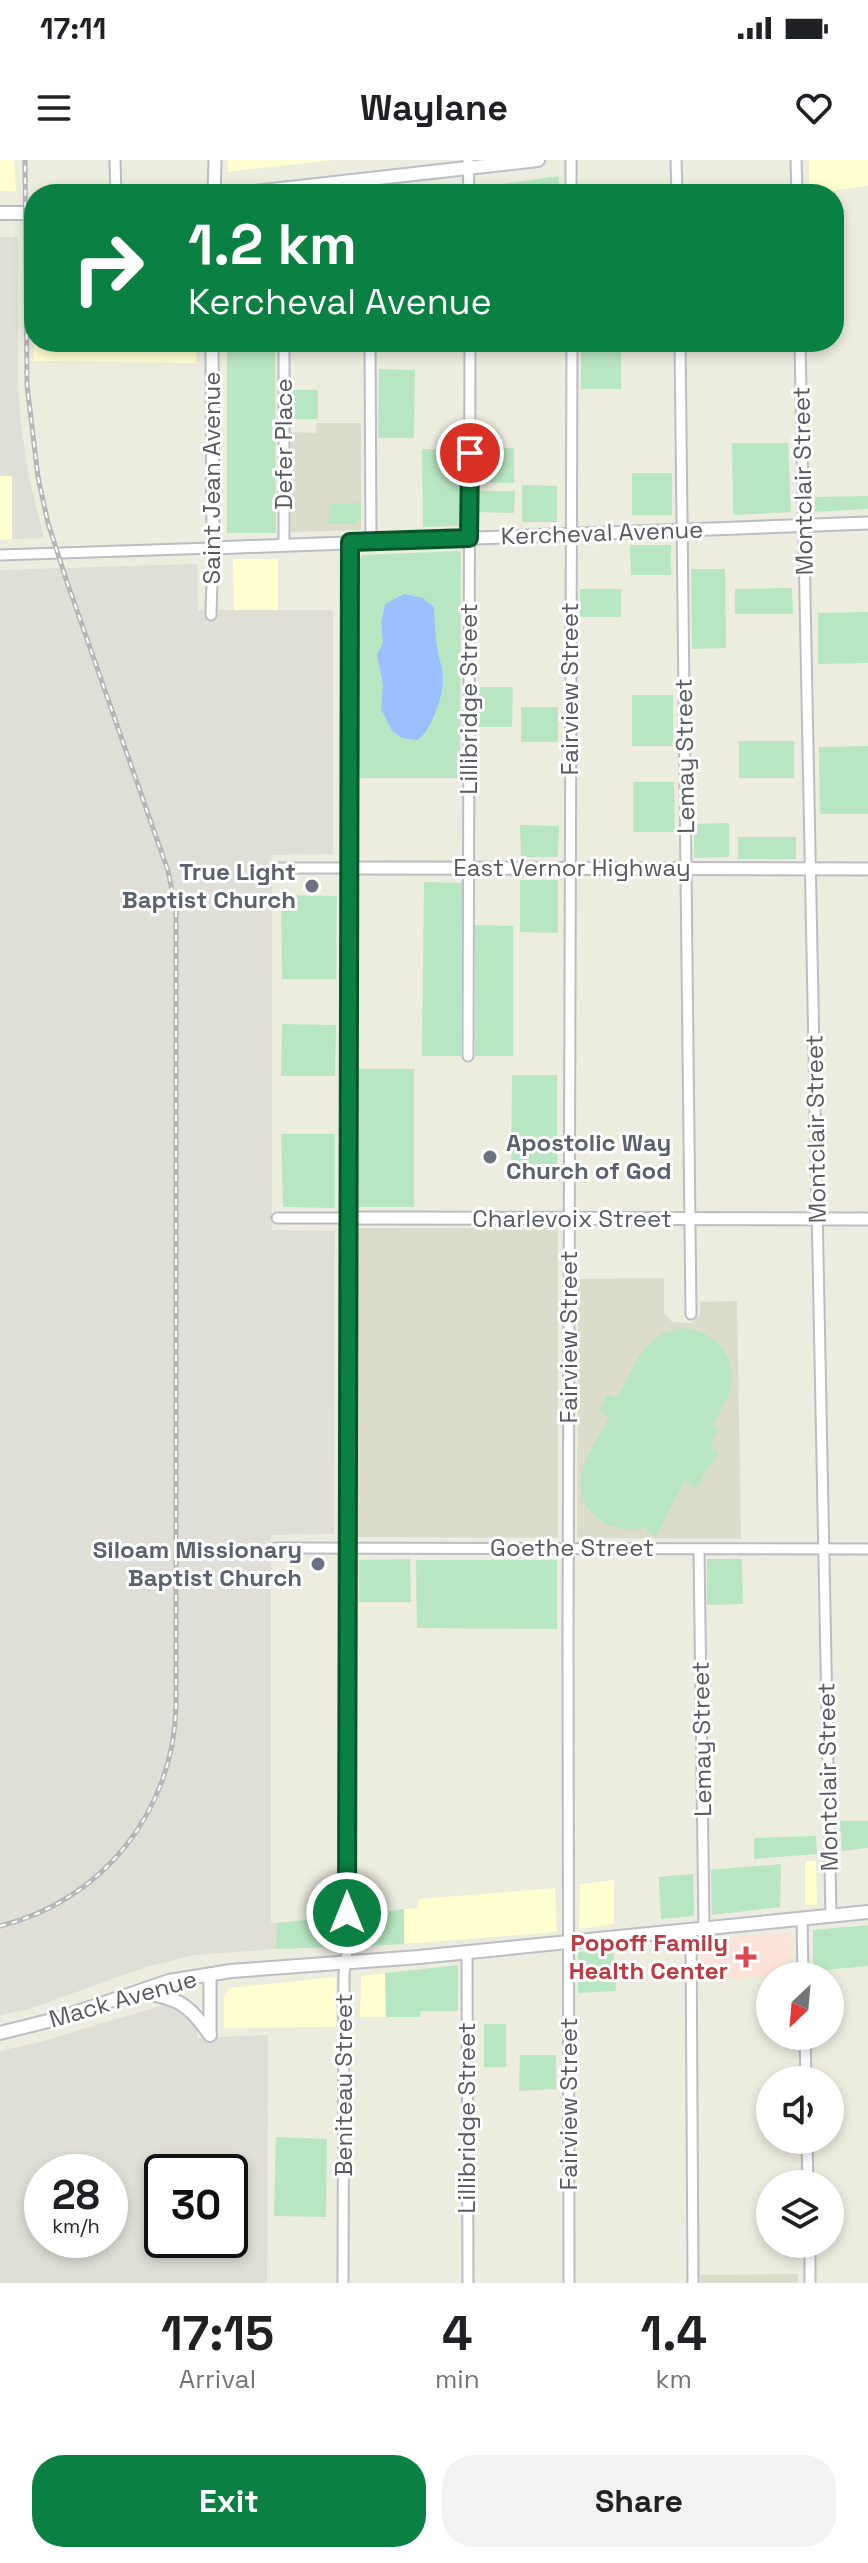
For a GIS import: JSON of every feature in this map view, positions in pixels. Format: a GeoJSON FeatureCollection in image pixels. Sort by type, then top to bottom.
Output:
{"type":"FeatureCollection","features":[{"type":"Feature","properties":{"kind":"main road"},"geometry":{"type":"LineString","coordinates":[[339,184],[468,164],[538,160]]}},
{"type":"Feature","properties":{"kind":"main road"},"geometry":{"type":"LineString","coordinates":[[0,213],[24,213]]}},
{"type":"Feature","properties":{"kind":"main road","name":"Mack Avenue"},"geometry":{"type":"LineString","coordinates":[[0,2033],[60,2018],[169,1981],[210,1974],[467,1953],[868,1912]]}},
{"type":"Feature","properties":{"kind":"main road"},"geometry":{"type":"LineString","coordinates":[[138,1992],[176,1999],[199,2019],[210,2035]]}},
{"type":"Feature","properties":{"kind":"street"},"geometry":{"type":"LineString","coordinates":[[115,160],[116,184]]}},
{"type":"Feature","properties":{"kind":"street"},"geometry":{"type":"LineString","coordinates":[[214,184],[215,160]]}},
{"type":"Feature","properties":{"kind":"street"},"geometry":{"type":"LineString","coordinates":[[571,160],[571,184]]}},
{"type":"Feature","properties":{"kind":"street"},"geometry":{"type":"LineString","coordinates":[[676,160],[677,184]]}},
{"type":"Feature","properties":{"kind":"street"},"geometry":{"type":"LineString","coordinates":[[796,160],[797,184]]}},
{"type":"Feature","properties":{"kind":"street"},"geometry":{"type":"LineString","coordinates":[[468,164],[469,184]]}},
{"type":"Feature","properties":{"kind":"street","name":"Saint Jean Avenue"},"geometry":{"type":"LineString","coordinates":[[211,615],[212,352]]}},
{"type":"Feature","properties":{"kind":"street","name":"Defer Place"},"geometry":{"type":"LineString","coordinates":[[284,352],[284,545]]}},
{"type":"Feature","properties":{"kind":"street"},"geometry":{"type":"LineString","coordinates":[[370,352],[371,542]]}},
{"type":"Feature","properties":{"kind":"street","name":"Lillibridge Street"},"geometry":{"type":"LineString","coordinates":[[468,1056],[470,352]]}},
{"type":"Feature","properties":{"kind":"street","name":"Fairview Street"},"geometry":{"type":"LineString","coordinates":[[569,2283],[572,352]]}},
{"type":"Feature","properties":{"kind":"street","name":"Lemay Street"},"geometry":{"type":"LineString","coordinates":[[680,352],[691,1314]]}},
{"type":"Feature","properties":{"kind":"street","name":"Montclair Street"},"geometry":{"type":"LineString","coordinates":[[800,352],[831,1916]]}},
{"type":"Feature","properties":{"kind":"street","name":"Kercheval Avenue"},"geometry":{"type":"LineString","coordinates":[[0,555],[868,523]]}},
{"type":"Feature","properties":{"kind":"street","name":"Beniteau Street"},"geometry":{"type":"LineString","coordinates":[[343,2283],[350,542]]}},
{"type":"Feature","properties":{"kind":"street","name":"East Vernor Highway"},"geometry":{"type":"LineString","coordinates":[[276,868],[868,869]]}},
{"type":"Feature","properties":{"kind":"street","name":"Charlevoix Street"},"geometry":{"type":"LineString","coordinates":[[277,1218],[868,1219]]}},
{"type":"Feature","properties":{"kind":"street","name":"Goethe Street"},"geometry":{"type":"LineString","coordinates":[[275,1548],[868,1549]]}},
{"type":"Feature","properties":{"kind":"street","name":"Lemay Street"},"geometry":{"type":"LineString","coordinates":[[693,2283],[699,1549]]}},
{"type":"Feature","properties":{"kind":"street"},"geometry":{"type":"LineString","coordinates":[[802,1919],[803,1962]]}},
{"type":"Feature","properties":{"kind":"street","name":"Lillibridge Street"},"geometry":{"type":"LineString","coordinates":[[467,1953],[468,2283]]}},
{"type":"Feature","properties":{"kind":"street"},"geometry":{"type":"LineString","coordinates":[[210,1974],[210,2035]]}},
{"type":"Feature","properties":{"kind":"street"},"geometry":{"type":"LineString","coordinates":[[810,2258],[810,2283]]}},
{"type":"Feature","properties":{"kind":"shaded area"},"geometry":{"type":"Polygon","coordinates":[[[0,160],[14,160],[16,191],[0,191],[0,160]]]}},
{"type":"Feature","properties":{"kind":"shaded area"},"geometry":{"type":"Polygon","coordinates":[[[228,160],[333,160],[228,172],[228,160]]]}},
{"type":"Feature","properties":{"kind":"shaded area"},"geometry":{"type":"Polygon","coordinates":[[[809,160],[868,160],[868,186],[844,189],[844,184],[809,184],[809,160]]]}},
{"type":"Feature","properties":{"kind":"shaded area"},"geometry":{"type":"Polygon","coordinates":[[[559,176],[559,184],[502,184],[559,176]]]}},
{"type":"Feature","properties":{"kind":"shaded area"},"geometry":{"type":"Polygon","coordinates":[[[0,237],[18,237],[21,426],[29,477],[44,538],[12,539],[12,476],[0,476],[0,237]]]}},
{"type":"Feature","properties":{"kind":"shaded area"},"geometry":{"type":"Polygon","coordinates":[[[34,352],[197,352],[196,363],[34,361],[34,352]]]}},
{"type":"Feature","properties":{"kind":"shaded area"},"geometry":{"type":"Polygon","coordinates":[[[227,352],[275,352],[276,533],[227,533],[227,352]]]}},
{"type":"Feature","properties":{"kind":"shaded area"},"geometry":{"type":"Polygon","coordinates":[[[581,352],[621,352],[621,389],[581,389],[581,352]]]}},
{"type":"Feature","properties":{"kind":"shaded area"},"geometry":{"type":"Polygon","coordinates":[[[379,369],[415,370],[414,438],[378,438],[379,369]]]}},
{"type":"Feature","properties":{"kind":"shaded area"},"geometry":{"type":"Polygon","coordinates":[[[292,390],[318,390],[318,419],[291,419],[292,390]]]}},
{"type":"Feature","properties":{"kind":"shaded area"},"geometry":{"type":"Polygon","coordinates":[[[316,423],[361,423],[361,530],[291,532],[291,432],[316,433],[316,423]]]}},
{"type":"Feature","properties":{"kind":"shaded area"},"geometry":{"type":"Polygon","coordinates":[[[732,443],[788,443],[791,512],[733,515],[732,443]]]}},
{"type":"Feature","properties":{"kind":"shaded area"},"geometry":{"type":"Polygon","coordinates":[[[477,447],[514,448],[514,483],[477,482],[477,447]]]}},
{"type":"Feature","properties":{"kind":"shaded area"},"geometry":{"type":"Polygon","coordinates":[[[422,449],[459,450],[459,526],[423,527],[422,449]]]}},
{"type":"Feature","properties":{"kind":"shaded area"},"geometry":{"type":"Polygon","coordinates":[[[632,473],[672,473],[672,515],[632,515],[632,473]]]}},
{"type":"Feature","properties":{"kind":"shaded area"},"geometry":{"type":"Polygon","coordinates":[[[0,476],[12,476],[12,539],[0,540],[0,476]]]}},
{"type":"Feature","properties":{"kind":"shaded area"},"geometry":{"type":"Polygon","coordinates":[[[522,485],[557,486],[557,522],[522,522],[522,485]]]}},
{"type":"Feature","properties":{"kind":"shaded area"},"geometry":{"type":"Polygon","coordinates":[[[478,491],[515,491],[514,513],[478,512],[478,491]]]}},
{"type":"Feature","properties":{"kind":"shaded area"},"geometry":{"type":"Polygon","coordinates":[[[868,496],[868,509],[815,512],[815,497],[868,496]]]}},
{"type":"Feature","properties":{"kind":"shaded area"},"geometry":{"type":"Polygon","coordinates":[[[361,503],[361,518],[355,524],[328,524],[329,504],[361,503]]]}},
{"type":"Feature","properties":{"kind":"shaded area"},"geometry":{"type":"Polygon","coordinates":[[[630,545],[671,545],[671,575],[631,575],[630,545]]]}},
{"type":"Feature","properties":{"kind":"shaded area"},"geometry":{"type":"Polygon","coordinates":[[[459,551],[460,778],[358,778],[359,561],[362,555],[459,551]]]}},
{"type":"Feature","properties":{"kind":"shaded area"},"geometry":{"type":"Polygon","coordinates":[[[233,559],[278,559],[278,610],[234,611],[233,559]]]}},
{"type":"Feature","properties":{"kind":"shaded area"},"geometry":{"type":"Polygon","coordinates":[[[197,564],[198,610],[333,610],[333,854],[272,855],[272,1230],[335,1231],[334,1534],[271,1535],[271,1923],[277,1923],[276,1949],[195,1955],[146,1967],[29,2009],[0,2015],[0,570],[197,564]]]}},
{"type":"Feature","properties":{"kind":"shaded area"},"geometry":{"type":"Polygon","coordinates":[[[691,569],[725,569],[726,648],[692,649],[691,569]]]}},
{"type":"Feature","properties":{"kind":"shaded area"},"geometry":{"type":"Polygon","coordinates":[[[792,588],[793,614],[735,614],[735,589],[792,588]]]}},
{"type":"Feature","properties":{"kind":"shaded area"},"geometry":{"type":"Polygon","coordinates":[[[580,589],[621,589],[621,617],[580,617],[580,589]]]}},
{"type":"Feature","properties":{"kind":"shaded area"},"geometry":{"type":"Polygon","coordinates":[[[868,612],[868,663],[818,664],[818,613],[868,612]]]}},
{"type":"Feature","properties":{"kind":"shaded area"},"geometry":{"type":"Polygon","coordinates":[[[477,687],[513,687],[512,727],[477,727],[477,687]]]}},
{"type":"Feature","properties":{"kind":"shaded area"},"geometry":{"type":"Polygon","coordinates":[[[632,695],[673,695],[673,746],[632,746],[632,695]]]}},
{"type":"Feature","properties":{"kind":"shaded area"},"geometry":{"type":"Polygon","coordinates":[[[521,707],[558,707],[558,742],[521,742],[521,707]]]}},
{"type":"Feature","properties":{"kind":"shaded area"},"geometry":{"type":"Polygon","coordinates":[[[739,741],[794,741],[794,778],[739,778],[739,741]]]}},
{"type":"Feature","properties":{"kind":"shaded area"},"geometry":{"type":"Polygon","coordinates":[[[868,746],[868,814],[820,814],[819,747],[868,746]]]}},
{"type":"Feature","properties":{"kind":"shaded area"},"geometry":{"type":"Polygon","coordinates":[[[633,782],[674,782],[675,832],[633,832],[633,782]]]}},
{"type":"Feature","properties":{"kind":"shaded area"},"geometry":{"type":"Polygon","coordinates":[[[729,823],[729,857],[694,858],[694,824],[729,823]]]}},
{"type":"Feature","properties":{"kind":"shaded area"},"geometry":{"type":"Polygon","coordinates":[[[520,825],[559,826],[558,857],[521,857],[520,825]]]}},
{"type":"Feature","properties":{"kind":"shaded area"},"geometry":{"type":"Polygon","coordinates":[[[738,837],[796,837],[796,859],[738,859],[738,837]]]}},
{"type":"Feature","properties":{"kind":"shaded area"},"geometry":{"type":"Polygon","coordinates":[[[520,880],[558,880],[558,933],[520,932],[520,880]]]}},
{"type":"Feature","properties":{"kind":"shaded area"},"geometry":{"type":"Polygon","coordinates":[[[424,882],[462,883],[461,1056],[422,1056],[424,882]]]}},
{"type":"Feature","properties":{"kind":"shaded area"},"geometry":{"type":"Polygon","coordinates":[[[281,895],[337,896],[336,979],[282,979],[281,895]]]}},
{"type":"Feature","properties":{"kind":"shaded area"},"geometry":{"type":"Polygon","coordinates":[[[475,925],[513,926],[513,1056],[475,1056],[475,925]]]}},
{"type":"Feature","properties":{"kind":"shaded area"},"geometry":{"type":"Polygon","coordinates":[[[282,1024],[336,1025],[335,1076],[281,1076],[282,1024]]]}},
{"type":"Feature","properties":{"kind":"shaded area"},"geometry":{"type":"Polygon","coordinates":[[[359,1069],[414,1069],[414,1207],[359,1207],[359,1069]]]}},
{"type":"Feature","properties":{"kind":"shaded area"},"geometry":{"type":"Polygon","coordinates":[[[512,1075],[557,1075],[557,1172],[511,1171],[512,1075]]]}},
{"type":"Feature","properties":{"kind":"shaded area"},"geometry":{"type":"Polygon","coordinates":[[[281,1134],[335,1134],[335,1208],[283,1207],[281,1134]]]}},
{"type":"Feature","properties":{"kind":"shaded area"},"geometry":{"type":"Polygon","coordinates":[[[358,1228],[558,1228],[558,1538],[357,1537],[358,1228]]]}},
{"type":"Feature","properties":{"kind":"shaded area"},"geometry":{"type":"Polygon","coordinates":[[[664,1278],[664,1313],[672,1322],[691,1323],[700,1314],[700,1302],[737,1301],[741,1539],[577,1538],[578,1279],[664,1278]]]}},
{"type":"Feature","properties":{"kind":"shaded area"},"geometry":{"type":"Polygon","coordinates":[[[682,1328],[704,1333],[714,1339],[727,1356],[732,1378],[727,1399],[713,1425],[719,1428],[711,1445],[719,1453],[697,1488],[684,1482],[656,1537],[646,1531],[647,1527],[620,1528],[596,1517],[582,1496],[580,1483],[586,1461],[609,1417],[599,1411],[608,1393],[618,1398],[641,1353],[649,1344],[658,1336],[682,1328]]]}},
{"type":"Feature","properties":{"kind":"shaded area"},"geometry":{"type":"Polygon","coordinates":[[[410,1559],[411,1602],[359,1602],[359,1560],[410,1559]]]}},
{"type":"Feature","properties":{"kind":"shaded area"},"geometry":{"type":"Polygon","coordinates":[[[707,1559],[742,1559],[743,1604],[707,1605],[707,1559]]]}},
{"type":"Feature","properties":{"kind":"shaded area"},"geometry":{"type":"Polygon","coordinates":[[[416,1560],[557,1560],[557,1629],[417,1628],[416,1560]]]}},
{"type":"Feature","properties":{"kind":"shaded area"},"geometry":{"type":"Polygon","coordinates":[[[840,1821],[868,1821],[868,1848],[842,1851],[840,1821]]]}},
{"type":"Feature","properties":{"kind":"shaded area"},"geometry":{"type":"Polygon","coordinates":[[[816,1836],[817,1854],[754,1859],[754,1838],[816,1836]]]}},
{"type":"Feature","properties":{"kind":"shaded area"},"geometry":{"type":"Polygon","coordinates":[[[805,1861],[816,1861],[817,1905],[805,1905],[805,1861]]]}},
{"type":"Feature","properties":{"kind":"shaded area"},"geometry":{"type":"Polygon","coordinates":[[[781,1864],[780,1907],[712,1915],[711,1870],[781,1864]]]}},
{"type":"Feature","properties":{"kind":"shaded area"},"geometry":{"type":"Polygon","coordinates":[[[693,1874],[694,1916],[661,1919],[659,1877],[693,1874]]]}},
{"type":"Feature","properties":{"kind":"shaded area"},"geometry":{"type":"Polygon","coordinates":[[[614,1880],[614,1924],[579,1929],[580,1884],[614,1880]]]}},
{"type":"Feature","properties":{"kind":"shaded area"},"geometry":{"type":"Polygon","coordinates":[[[555,1888],[557,1932],[404,1944],[404,1909],[418,1908],[419,1899],[555,1888]]]}},
{"type":"Feature","properties":{"kind":"shaded area"},"geometry":{"type":"Polygon","coordinates":[[[404,1909],[404,1944],[357,1946],[357,1916],[404,1909]]]}},
{"type":"Feature","properties":{"kind":"shaded area"},"geometry":{"type":"Polygon","coordinates":[[[333,1917],[333,1947],[276,1949],[277,1923],[333,1917]]]}},
{"type":"Feature","properties":{"kind":"shaded area"},"geometry":{"type":"Polygon","coordinates":[[[868,1925],[868,1966],[844,1968],[844,1962],[813,1962],[813,1930],[868,1925]]]}},
{"type":"Feature","properties":{"kind":"shaded area","name":"Popoff Family Health Center"},"geometry":{"type":"Polygon","coordinates":[[[790,1932],[791,1962],[756,1962],[756,1977],[702,1982],[701,1940],[790,1932]]]}},
{"type":"Feature","properties":{"kind":"shaded area"},"geometry":{"type":"Polygon","coordinates":[[[613,1949],[616,1991],[578,1993],[578,1952],[613,1949]]]}},
{"type":"Feature","properties":{"kind":"shaded area"},"geometry":{"type":"Polygon","coordinates":[[[458,1965],[458,2011],[421,2011],[420,2017],[386,2017],[385,1973],[458,1965]]]}},
{"type":"Feature","properties":{"kind":"shaded area"},"geometry":{"type":"Polygon","coordinates":[[[385,1973],[386,2017],[360,2017],[361,1976],[385,1973]]]}},
{"type":"Feature","properties":{"kind":"shaded area"},"geometry":{"type":"Polygon","coordinates":[[[336,1977],[336,2027],[224,2028],[224,1996],[229,1988],[336,1977]]]}},
{"type":"Feature","properties":{"kind":"shaded area"},"geometry":{"type":"Polygon","coordinates":[[[170,2003],[195,2021],[198,2038],[268,2035],[267,2283],[0,2283],[0,2051],[170,2003]]]}},
{"type":"Feature","properties":{"kind":"shaded area"},"geometry":{"type":"Polygon","coordinates":[[[484,2024],[506,2024],[506,2067],[484,2067],[484,2024]]]}},
{"type":"Feature","properties":{"kind":"shaded area"},"geometry":{"type":"Polygon","coordinates":[[[520,2055],[556,2055],[556,2089],[519,2091],[520,2055]]]}},
{"type":"Feature","properties":{"kind":"shaded area"},"geometry":{"type":"Polygon","coordinates":[[[276,2137],[327,2139],[326,2217],[274,2216],[276,2137]]]}},
{"type":"Feature","properties":{"kind":"shaded area"},"geometry":{"type":"Polygon","coordinates":[[[798,2274],[798,2283],[700,2283],[700,2275],[798,2274]]]}},
{"type":"Feature","properties":{"kind":"water"},"geometry":{"type":"Polygon","coordinates":[[[404,594],[423,598],[434,607],[436,641],[443,675],[434,715],[417,740],[402,738],[392,731],[381,709],[383,685],[377,654],[383,643],[381,622],[385,604],[404,594]]]}},
{"type":"Feature","properties":{"kind":"railway"},"geometry":{"type":"LineString","coordinates":[[25,160],[25,184]]}},
{"type":"Feature","properties":{"kind":"railway"},"geometry":{"type":"LineString","coordinates":[[0,1926],[37,1914],[71,1896],[100,1873],[126,1846],[147,1815],[162,1781],[172,1744],[176,1706],[176,910],[168,871],[48,523],[38,477],[27,385],[27,352]]}},
{"type":"Feature","properties":{"kind":"place","name":"True Light Baptist Church"},"geometry":{"type":"Point","coordinates":[312,886]}},
{"type":"Feature","properties":{"kind":"place","name":"Apostolic Way Church of God"},"geometry":{"type":"Point","coordinates":[490,1157]}},
{"type":"Feature","properties":{"kind":"place","name":"Siloam Missionary Baptist Church"},"geometry":{"type":"Point","coordinates":[318,1564]}},
{"type":"Feature","properties":{"kind":"place","name":"Popoff Family Health Center"},"geometry":{"type":"Point","coordinates":[746,1957]}},
{"type":"Feature","properties":{"kind":"route"},"geometry":{"type":"LineString","coordinates":[[347,1913],[350,542],[469,538],[470,453]]}}]}
